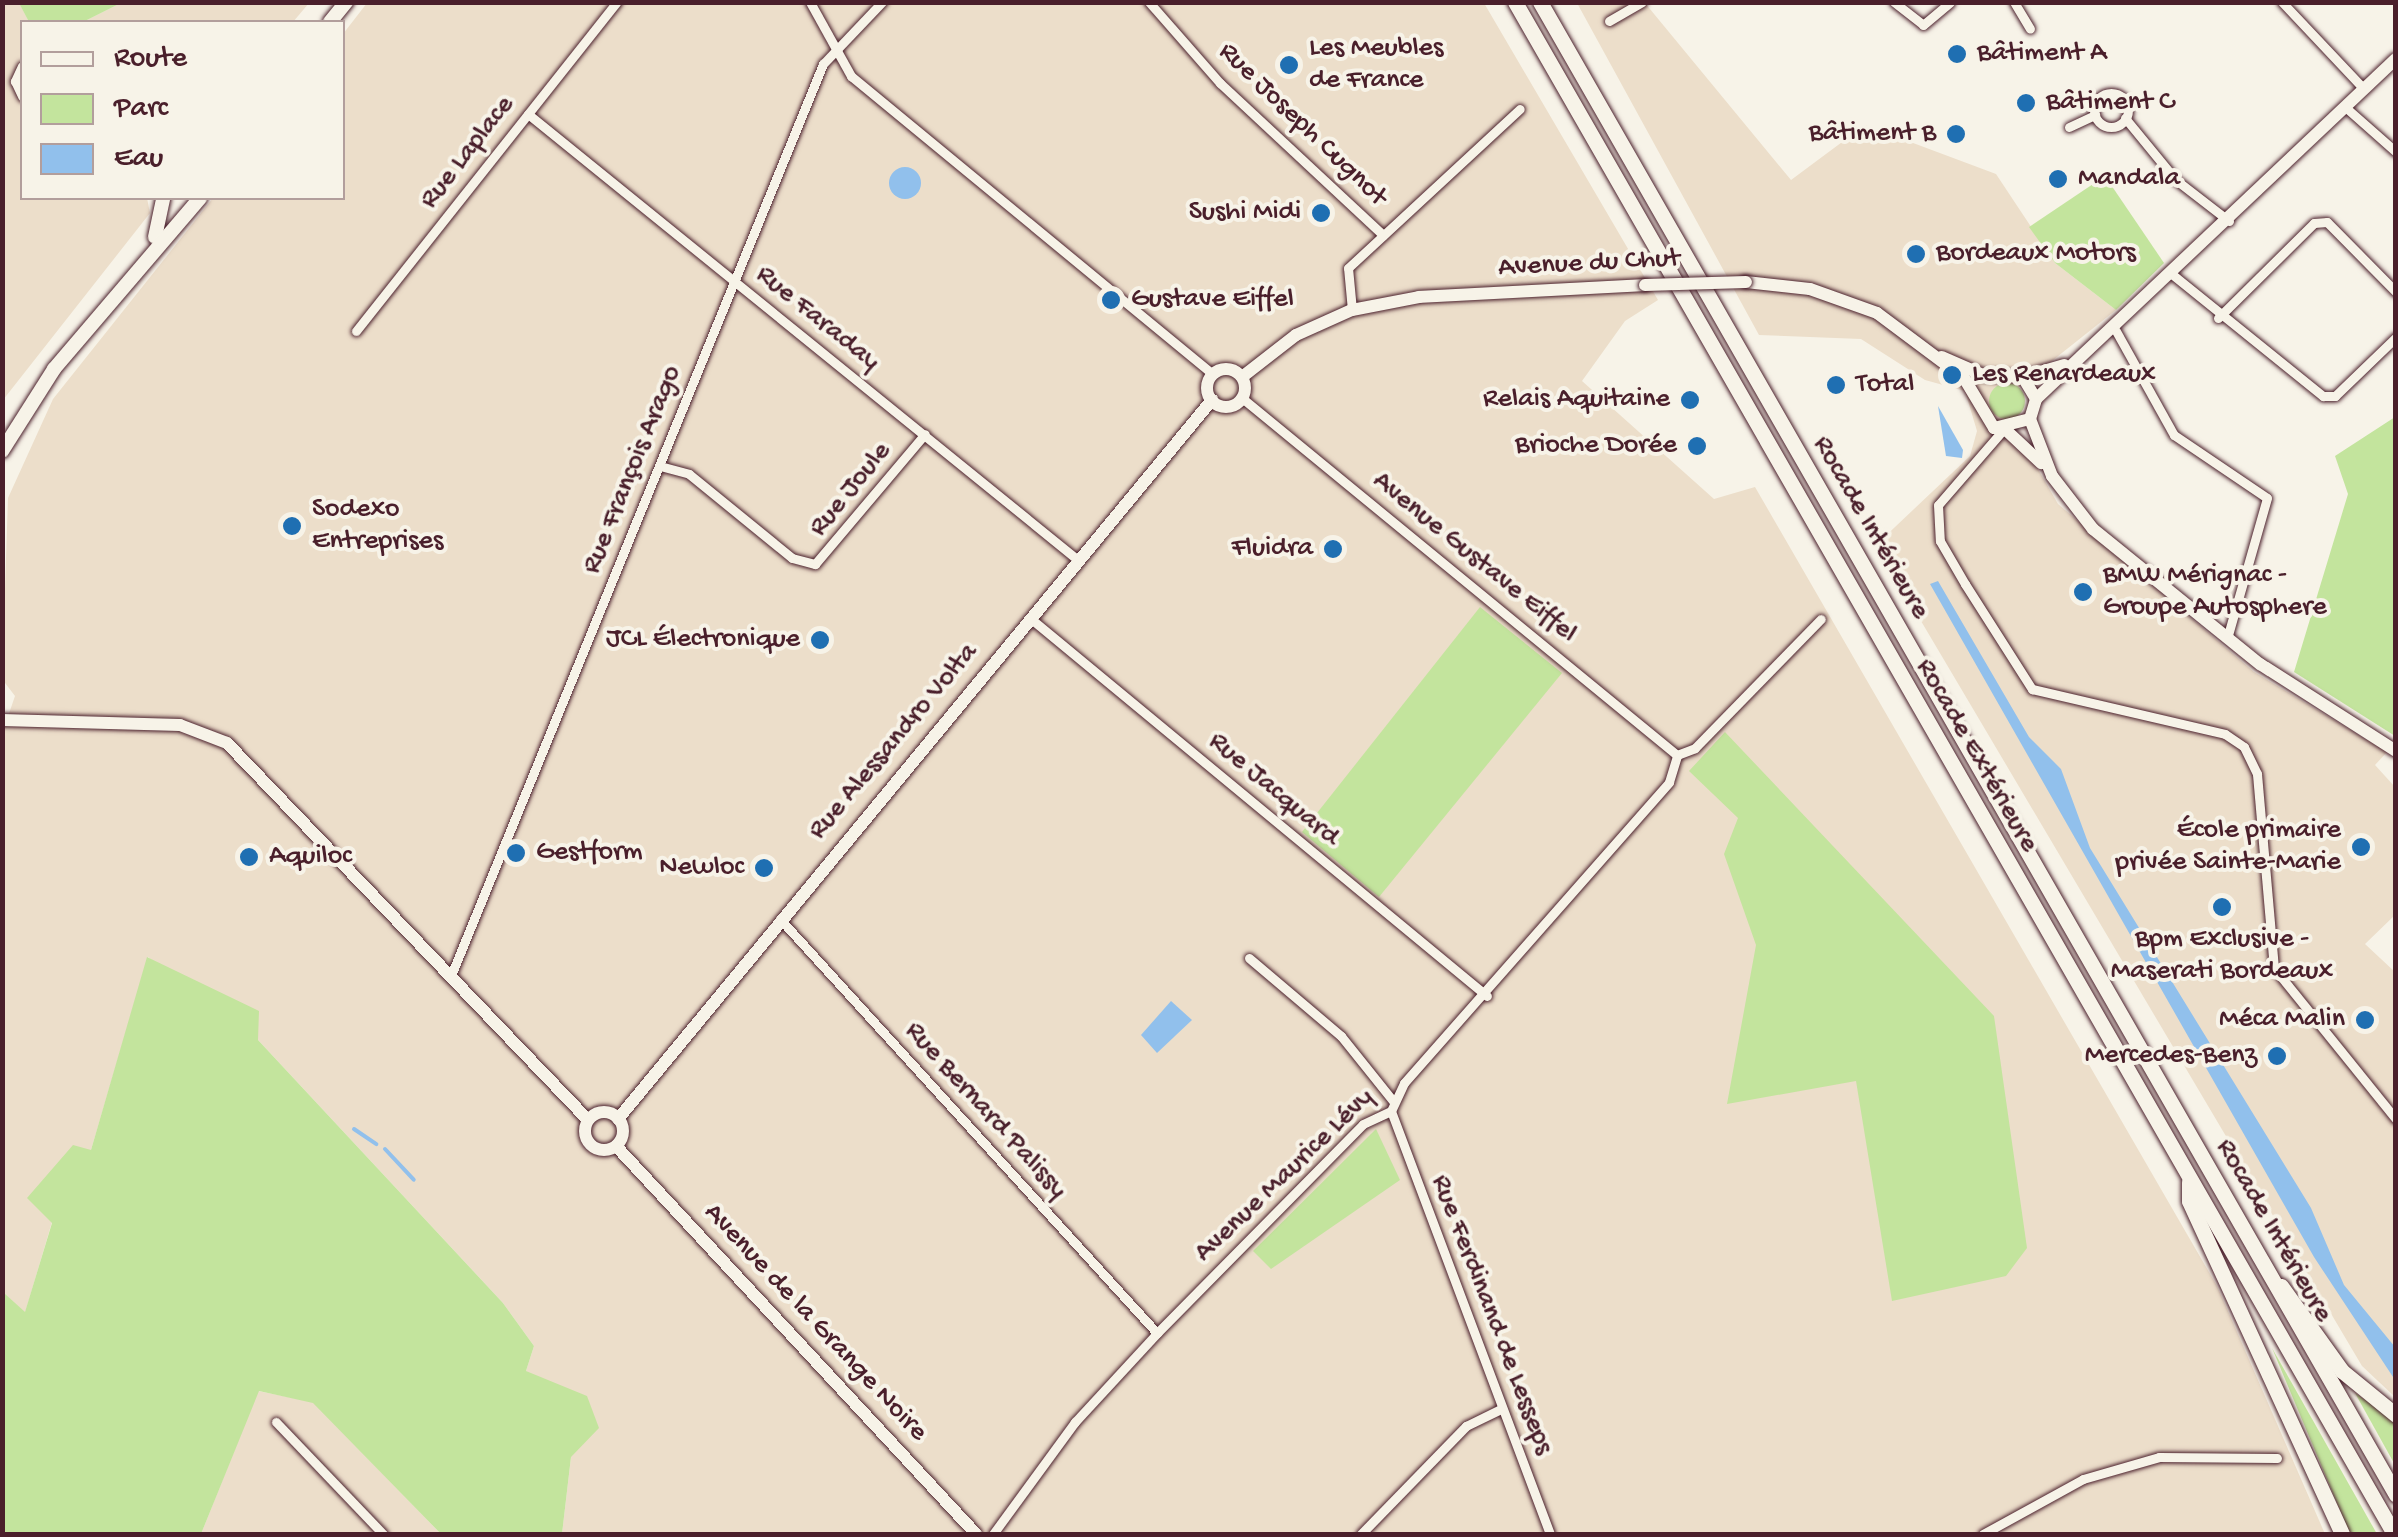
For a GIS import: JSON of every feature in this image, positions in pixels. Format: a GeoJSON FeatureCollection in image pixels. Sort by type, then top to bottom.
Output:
{"type":"FeatureCollection","features":[{"type":"Feature","properties":{"kind":"highway","name":"Rocade Extérieure"},"geometry":{"type":"LineString","coordinates":[[1515,2],[2394,1534]]}},
{"type":"Feature","properties":{"kind":"highway","name":"Rocade Intérieure"},"geometry":{"type":"LineString","coordinates":[[1540,2],[2396,1495]]}},
{"type":"Feature","properties":{"kind":"highway"},"geometry":{"type":"LineString","coordinates":[[2189,1178],[2189,1202],[2342,1534]]}},
{"type":"Feature","properties":{"kind":"highway"},"geometry":{"type":"LineString","coordinates":[[2270,1276],[2342,1372],[2396,1415]]}},
{"type":"Feature","properties":{"kind":"main road"},"geometry":{"type":"LineString","coordinates":[[2,450],[141,259],[198,200]]}},
{"type":"Feature","properties":{"kind":"main road"},"geometry":{"type":"LineString","coordinates":[[141,259],[164,202],[186,216]]}},
{"type":"Feature","properties":{"kind":"street","name":"Rue Laplace"},"geometry":{"type":"LineString","coordinates":[[356,331],[617,2]]}},
{"type":"Feature","properties":{"kind":"street"},"geometry":{"type":"LineString","coordinates":[[810,2],[831,53],[1213,374],[1242,377],[1242,398],[1212,400],[1213,374]]}},
{"type":"Feature","properties":{"kind":"street","name":"Rue François Arago"},"geometry":{"type":"LineString","coordinates":[[452,973],[831,53],[882,2]]}},
{"type":"Feature","properties":{"kind":"street","name":"Rue Joseph Cugnot"},"geometry":{"type":"LineString","coordinates":[[1150,2],[1220,83],[1383,235]]}},
{"type":"Feature","properties":{"kind":"street"},"geometry":{"type":"LineString","coordinates":[[1609,22],[1642,2]]}},
{"type":"Feature","properties":{"kind":"street"},"geometry":{"type":"LineString","coordinates":[[1894,2],[1923,26],[1950,2]]}},
{"type":"Feature","properties":{"kind":"street"},"geometry":{"type":"LineString","coordinates":[[2014,2],[2030,30]]}},
{"type":"Feature","properties":{"kind":"street"},"geometry":{"type":"LineString","coordinates":[[2282,2],[2363,88]]}},
{"type":"Feature","properties":{"kind":"street"},"geometry":{"type":"LineString","coordinates":[[2052,476],[2030,420],[2036,399],[2076,360],[2116,331],[2396,58]]}},
{"type":"Feature","properties":{"kind":"street"},"geometry":{"type":"LineString","coordinates":[[15,81],[20,70]]}},
{"type":"Feature","properties":{"kind":"street"},"geometry":{"type":"LineString","coordinates":[[2,84],[15,81]]}},
{"type":"Feature","properties":{"kind":"street"},"geometry":{"type":"LineString","coordinates":[[15,81],[20,92]]}},
{"type":"Feature","properties":{"kind":"street"},"geometry":{"type":"LineString","coordinates":[[2094,115],[2097,99],[2112,92],[2126,102],[2125,118],[2176,180],[2230,220]]}},
{"type":"Feature","properties":{"kind":"street"},"geometry":{"type":"LineString","coordinates":[[2344,106],[2396,152]]}},
{"type":"Feature","properties":{"kind":"street"},"geometry":{"type":"LineString","coordinates":[[1352,310],[1348,268],[1520,109]]}},
{"type":"Feature","properties":{"kind":"street","name":"Rue Faraday"},"geometry":{"type":"LineString","coordinates":[[528,114],[1078,560]]}},
{"type":"Feature","properties":{"kind":"street"},"geometry":{"type":"LineString","coordinates":[[2094,115],[2112,127],[2125,118]]}},
{"type":"Feature","properties":{"kind":"street"},"geometry":{"type":"LineString","coordinates":[[2068,127],[2094,115]]}},
{"type":"Feature","properties":{"kind":"street"},"geometry":{"type":"LineString","coordinates":[[2218,318],[2314,223],[2327,222],[2396,292]]}},
{"type":"Feature","properties":{"kind":"street"},"geometry":{"type":"LineString","coordinates":[[2174,275],[2218,318],[2323,396],[2335,396],[2396,337]]}},
{"type":"Feature","properties":{"kind":"street","name":"Avenue du Chut"},"geometry":{"type":"LineString","coordinates":[[1242,377],[1296,335],[1352,310],[1419,297],[1746,282],[1860,305],[1942,357],[1997,374]]}},
{"type":"Feature","properties":{"kind":"street"},"geometry":{"type":"LineString","coordinates":[[2116,331],[2174,435],[2268,498],[2228,638]]}},
{"type":"Feature","properties":{"kind":"street","name":"Avenue du Chut"},"geometry":{"type":"LineString","coordinates":[[1942,357],[1978,401]]}},
{"type":"Feature","properties":{"kind":"street"},"geometry":{"type":"LineString","coordinates":[[1991,445],[1978,401],[1997,374],[2023,377],[2076,360]]}},
{"type":"Feature","properties":{"kind":"street"},"geometry":{"type":"LineString","coordinates":[[2023,377],[2036,399]]}},
{"type":"Feature","properties":{"kind":"street","name":"Avenue Gustave Eiffel"},"geometry":{"type":"LineString","coordinates":[[1242,398],[1677,755]]}},
{"type":"Feature","properties":{"kind":"street","name":"Rue Alessandro Volta"},"geometry":{"type":"LineString","coordinates":[[618,1119],[1212,400]]}},
{"type":"Feature","properties":{"kind":"street"},"geometry":{"type":"LineString","coordinates":[[2030,420],[2005,431],[1941,499],[1936,528],[2010,663],[2050,696],[2216,732],[2244,747],[2257,774],[2274,968],[2396,1119]]}},
{"type":"Feature","properties":{"kind":"street"},"geometry":{"type":"LineString","coordinates":[[1986,422],[2005,431],[2052,476],[2092,529],[2228,638],[2396,751]]}},
{"type":"Feature","properties":{"kind":"street","name":"Rue Joule"},"geometry":{"type":"LineString","coordinates":[[660,466],[690,474],[792,558],[815,564],[925,434]]}},
{"type":"Feature","properties":{"kind":"street","name":"Rue Jacquard"},"geometry":{"type":"LineString","coordinates":[[1030,618],[1487,996]]}},
{"type":"Feature","properties":{"kind":"street"},"geometry":{"type":"LineString","coordinates":[[1677,755],[1695,748],[1821,619]]}},
{"type":"Feature","properties":{"kind":"street"},"geometry":{"type":"LineString","coordinates":[[2,707],[19,715]]}},
{"type":"Feature","properties":{"kind":"street"},"geometry":{"type":"LineString","coordinates":[[2,720],[19,715],[180,725],[227,743],[452,973],[588,1120],[603,1112],[618,1119],[616,1146]]}},
{"type":"Feature","properties":{"kind":"street"},"geometry":{"type":"LineString","coordinates":[[2350,719],[2396,742]]}},
{"type":"Feature","properties":{"kind":"street","name":"Avenue Maurice Lévy"},"geometry":{"type":"LineString","coordinates":[[993,1534],[1076,1422],[1158,1333],[1364,1124],[1392,1106],[1669,782],[1677,755]]}},
{"type":"Feature","properties":{"kind":"street","name":"Rue Bernard Palissy"},"geometry":{"type":"LineString","coordinates":[[780,919],[1158,1333]]}},
{"type":"Feature","properties":{"kind":"street","name":"Rue Ferdinand de Lesseps"},"geometry":{"type":"LineString","coordinates":[[1249,958],[1341,1036],[1392,1106],[1550,1534]]}},
{"type":"Feature","properties":{"kind":"street","name":"Avenue de la Grange Noire"},"geometry":{"type":"LineString","coordinates":[[588,1120],[593,1148],[616,1146],[976,1534]]}},
{"type":"Feature","properties":{"kind":"street"},"geometry":{"type":"LineString","coordinates":[[1361,1534],[1466,1426],[1501,1408]]}},
{"type":"Feature","properties":{"kind":"street"},"geometry":{"type":"LineString","coordinates":[[276,1422],[383,1534]]}},
{"type":"Feature","properties":{"kind":"street"},"geometry":{"type":"LineString","coordinates":[[1982,1534],[2083,1479],[2159,1457],[2278,1458]]}},
{"type":"Feature","properties":{"kind":"shaded area"},"geometry":{"type":"Polygon","coordinates":[[[19,2],[28,20],[20,20],[20,200],[147,200],[150,213],[3,400],[2,3],[19,2]]]}},
{"type":"Feature","properties":{"kind":"shaded area"},"geometry":{"type":"Polygon","coordinates":[[[121,3],[309,3],[295,20],[87,20],[121,3]]]}},
{"type":"Feature","properties":{"kind":"shaded area"},"geometry":{"type":"Polygon","coordinates":[[[367,3],[1484,3],[1658,300],[1625,321],[1582,381],[1714,499],[1755,487],[2217,1286],[2325,1534],[562,1534],[571,1457],[526,1371],[534,1346],[503,1303],[258,1040],[148,957],[91,1150],[52,1222],[25,1313],[3,1292],[2,734],[15,696],[2,679],[8,498],[53,399],[211,200],[345,200],[345,31],[367,3]]]}},
{"type":"Feature","properties":{"kind":"shaded area"},"geometry":{"type":"Polygon","coordinates":[[[1577,3],[1645,3],[1791,180],[1865,125],[1996,174],[2055,263],[2116,310],[2013,392],[2005,412],[2058,504],[2254,672],[2387,752],[2375,765],[2395,787],[2395,915],[2365,944],[2395,972],[2395,1397],[2362,1366],[1876,545],[1970,456],[1977,431],[1965,391],[1925,380],[1861,339],[1759,335],[1577,3]]]}},
{"type":"Feature","properties":{"kind":"shaded area"},"geometry":{"type":"Polygon","coordinates":[[[258,1391],[313,1402],[441,1534],[201,1534],[258,1391]]]}},
{"type":"Feature","properties":{"kind":"green space"},"geometry":{"type":"Polygon","coordinates":[[[19,3],[121,3],[87,20],[28,20],[19,3]]]}},
{"type":"Feature","properties":{"kind":"green space"},"geometry":{"type":"Polygon","coordinates":[[[2105,176],[2164,263],[2116,310],[2055,263],[2029,227],[2105,176]]]}},
{"type":"Feature","properties":{"kind":"green space"},"geometry":{"type":"Polygon","coordinates":[[[2007,383],[2020,388],[2025,401],[2020,414],[2007,419],[1994,414],[1989,401],[1994,388],[2007,383]]]}},
{"type":"Feature","properties":{"kind":"green space"},"geometry":{"type":"Polygon","coordinates":[[[2395,417],[2395,736],[2294,672],[2348,494],[2335,456],[2395,417]]]}},
{"type":"Feature","properties":{"kind":"green space"},"geometry":{"type":"Polygon","coordinates":[[[1480,607],[1562,673],[1379,897],[1302,832],[1480,607]]]}},
{"type":"Feature","properties":{"kind":"green space"},"geometry":{"type":"Polygon","coordinates":[[[1725,732],[1994,1016],[2027,1248],[2006,1276],[1892,1301],[1856,1081],[1727,1104],[1756,945],[1724,854],[1738,818],[1689,771],[1725,732]]]}},
{"type":"Feature","properties":{"kind":"green space"},"geometry":{"type":"Polygon","coordinates":[[[147,957],[259,1011],[258,1040],[503,1303],[534,1346],[526,1371],[587,1396],[599,1428],[571,1457],[562,1534],[441,1534],[313,1403],[259,1391],[201,1534],[3,1534],[3,1292],[25,1312],[52,1223],[27,1198],[73,1145],[91,1150],[147,957]]]}},
{"type":"Feature","properties":{"kind":"green space"},"geometry":{"type":"Polygon","coordinates":[[[1376,1129],[1400,1180],[1271,1269],[1253,1251],[1376,1129]]]}},
{"type":"Feature","properties":{"kind":"green space"},"geometry":{"type":"Polygon","coordinates":[[[2272,1348],[2377,1534],[2350,1534],[2272,1348]]]}},
{"type":"Feature","properties":{"kind":"green space"},"geometry":{"type":"Polygon","coordinates":[[[2355,1393],[2395,1420],[2395,1465],[2355,1393]]]}},
{"type":"Feature","properties":{"kind":"water"},"geometry":{"type":"Polygon","coordinates":[[[905,167],[917,171],[921,183],[917,195],[905,199],[893,195],[889,183],[893,171],[905,167]]]}},
{"type":"Feature","properties":{"kind":"water"},"geometry":{"type":"Polygon","coordinates":[[[1938,406],[1963,450],[1962,458],[1946,456],[1938,406]]]}},
{"type":"Feature","properties":{"kind":"water"},"geometry":{"type":"Polygon","coordinates":[[[1938,581],[2029,737],[2061,769],[2090,848],[2311,1208],[2344,1285],[2395,1347],[2395,1380],[2314,1257],[1930,584],[1938,581]]]}},
{"type":"Feature","properties":{"kind":"water"},"geometry":{"type":"Polygon","coordinates":[[[1171,1001],[1192,1020],[1157,1053],[1141,1035],[1171,1001]]]}},
{"type":"Feature","properties":{"kind":"waterway"},"geometry":{"type":"LineString","coordinates":[[354,1129],[376,1144]]}},
{"type":"Feature","properties":{"kind":"waterway"},"geometry":{"type":"LineString","coordinates":[[385,1149],[414,1180]]}},
{"type":"Feature","properties":{"kind":"place","name":"Bâtiment A"},"geometry":{"type":"Point","coordinates":[1957,54]}},
{"type":"Feature","properties":{"kind":"place","name":"Les Meubles de France"},"geometry":{"type":"Point","coordinates":[1289,65]}},
{"type":"Feature","properties":{"kind":"place","name":"Bâtiment C"},"geometry":{"type":"Point","coordinates":[2026,103]}},
{"type":"Feature","properties":{"kind":"place","name":"Bâtiment B"},"geometry":{"type":"Point","coordinates":[1956,134]}},
{"type":"Feature","properties":{"kind":"place","name":"Mandala"},"geometry":{"type":"Point","coordinates":[2058,179]}},
{"type":"Feature","properties":{"kind":"place","name":"Sushi Midi"},"geometry":{"type":"Point","coordinates":[1321,213]}},
{"type":"Feature","properties":{"kind":"place","name":"Bordeaux Motors"},"geometry":{"type":"Point","coordinates":[1916,254]}},
{"type":"Feature","properties":{"kind":"place","name":"Gustave Eiffel"},"geometry":{"type":"Point","coordinates":[1111,300]}},
{"type":"Feature","properties":{"kind":"place","name":"Les Renardeaux"},"geometry":{"type":"Point","coordinates":[1952,375]}},
{"type":"Feature","properties":{"kind":"place","name":"Total"},"geometry":{"type":"Point","coordinates":[1836,385]}},
{"type":"Feature","properties":{"kind":"place","name":"Relais Aquitaine"},"geometry":{"type":"Point","coordinates":[1690,400]}},
{"type":"Feature","properties":{"kind":"place","name":"Brioche Dorée"},"geometry":{"type":"Point","coordinates":[1697,446]}},
{"type":"Feature","properties":{"kind":"place","name":"Sodexo Entreprises"},"geometry":{"type":"Point","coordinates":[292,526]}},
{"type":"Feature","properties":{"kind":"place","name":"Fluidra"},"geometry":{"type":"Point","coordinates":[1333,549]}},
{"type":"Feature","properties":{"kind":"place","name":"BMW Mérignac - Groupe Autosphere"},"geometry":{"type":"Point","coordinates":[2083,592]}},
{"type":"Feature","properties":{"kind":"place","name":"JCL Électronique"},"geometry":{"type":"Point","coordinates":[820,640]}},
{"type":"Feature","properties":{"kind":"place","name":"École primaire privée Sainte-Marie"},"geometry":{"type":"Point","coordinates":[2361,847]}},
{"type":"Feature","properties":{"kind":"place","name":"Gestform"},"geometry":{"type":"Point","coordinates":[516,853]}},
{"type":"Feature","properties":{"kind":"place","name":"Aquiloc"},"geometry":{"type":"Point","coordinates":[249,857]}},
{"type":"Feature","properties":{"kind":"place","name":"Newloc"},"geometry":{"type":"Point","coordinates":[764,868]}},
{"type":"Feature","properties":{"kind":"place","name":"Bpm Exclusive - Maserati Bordeaux"},"geometry":{"type":"Point","coordinates":[2222,907]}},
{"type":"Feature","properties":{"kind":"place","name":"Méca Malin"},"geometry":{"type":"Point","coordinates":[2365,1020]}},
{"type":"Feature","properties":{"kind":"place","name":"Mercedes-Benz"},"geometry":{"type":"Point","coordinates":[2277,1056]}}]}
